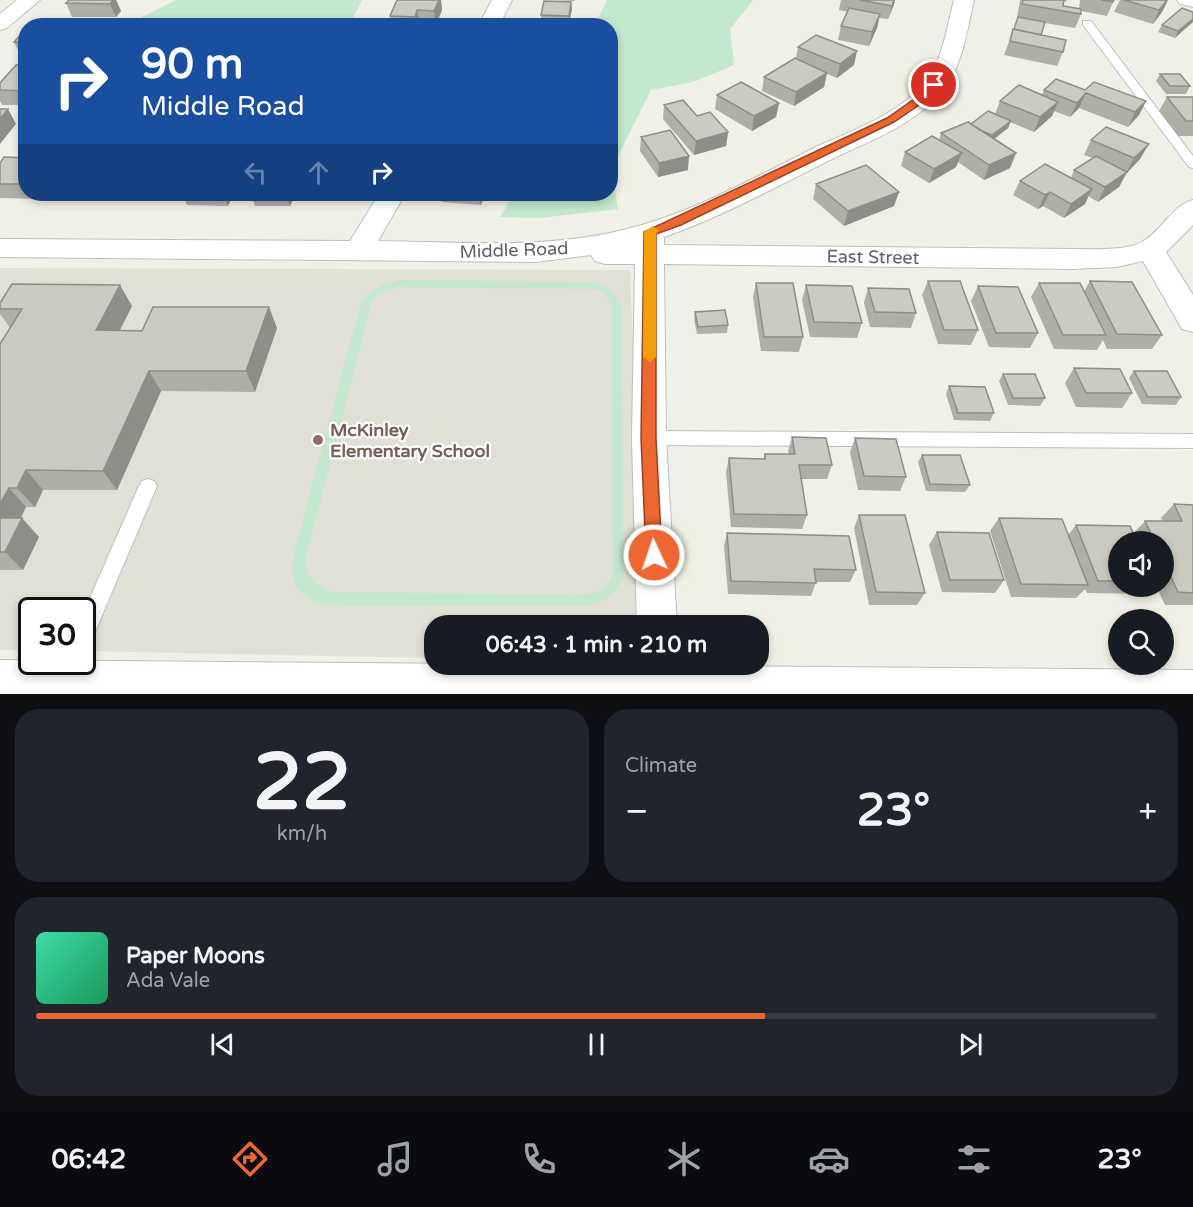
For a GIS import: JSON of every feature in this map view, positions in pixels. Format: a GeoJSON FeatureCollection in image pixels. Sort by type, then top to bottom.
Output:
{"type":"FeatureCollection","features":[{"type":"Feature","properties":{"kind":"street"},"geometry":{"type":"LineString","coordinates":[[0,24],[30,0]]}},
{"type":"Feature","properties":{"kind":"street"},"geometry":{"type":"LineString","coordinates":[[492,18],[502,0]]}},
{"type":"Feature","properties":{"kind":"street"},"geometry":{"type":"LineString","coordinates":[[657,615],[649,438],[650,243],[677,223],[891,120],[921,99],[934,85],[945,64],[964,0]]}},
{"type":"Feature","properties":{"kind":"street"},"geometry":{"type":"LineString","coordinates":[[1188,0],[1193,1]]}},
{"type":"Feature","properties":{"kind":"street"},"geometry":{"type":"LineString","coordinates":[[358,252],[388,201]]}},
{"type":"Feature","properties":{"kind":"street"},"geometry":{"type":"LineString","coordinates":[[1193,209],[1151,250],[1193,321]]}},
{"type":"Feature","properties":{"kind":"street","name":"East Street"},"geometry":{"type":"LineString","coordinates":[[536,252],[650,243],[1072,259],[1117,257],[1151,250]]}},
{"type":"Feature","properties":{"kind":"street","name":"Middle Road"},"geometry":{"type":"LineString","coordinates":[[0,248],[536,252]]}},
{"type":"Feature","properties":{"kind":"street"},"geometry":{"type":"LineString","coordinates":[[96,672],[1193,691]]}},
{"type":"Feature","properties":{"kind":"street"},"geometry":{"type":"LineString","coordinates":[[0,681],[46,675]]}},
{"type":"Feature","properties":{"kind":"lane"},"geometry":{"type":"LineString","coordinates":[[1087,23],[1193,164]]}},
{"type":"Feature","properties":{"kind":"lane"},"geometry":{"type":"LineString","coordinates":[[649,438],[1193,441]]}},
{"type":"Feature","properties":{"kind":"lane"},"geometry":{"type":"LineString","coordinates":[[96,607],[148,486]]}},
{"type":"Feature","properties":{"kind":"shaded area","name":"McKinley Elementary School"},"geometry":{"type":"Polygon","coordinates":[[[0,268],[630,270],[644,615],[424,615],[424,658],[96,651],[96,597],[18,597],[18,650],[0,650],[0,268]]]}},
{"type":"Feature","properties":{"kind":"green space"},"geometry":{"type":"Polygon","coordinates":[[[176,0],[362,0],[353,18],[140,18],[176,0]]]}},
{"type":"Feature","properties":{"kind":"green space"},"geometry":{"type":"Polygon","coordinates":[[[607,0],[753,0],[730,29],[734,65],[693,82],[651,90],[618,156],[618,18],[598,18],[607,0]]]}},
{"type":"Feature","properties":{"kind":"green space"},"geometry":{"type":"Polygon","coordinates":[[[510,201],[617,201],[618,209],[539,218],[500,217],[510,201]]]}},
{"type":"Feature","properties":{"kind":"green space"},"geometry":{"type":"Polygon","coordinates":[[[399,280],[594,282],[608,288],[617,297],[622,307],[623,577],[617,588],[600,602],[587,606],[326,605],[307,597],[296,587],[293,574],[294,553],[361,303],[373,291],[399,280]],[[397,287],[376,296],[371,304],[305,562],[313,582],[332,592],[578,595],[600,591],[607,585],[613,574],[612,307],[606,295],[594,289],[397,287]]]}},
{"type":"Feature","properties":{"kind":"building"},"geometry":{"type":"Polygon","coordinates":[[[69,0],[113,0],[110,4],[66,3],[69,0]]]}},
{"type":"Feature","properties":{"kind":"building"},"geometry":{"type":"Polygon","coordinates":[[[397,0],[439,0],[434,11],[417,10],[415,17],[390,16],[397,0]]]}},
{"type":"Feature","properties":{"kind":"building"},"geometry":{"type":"Polygon","coordinates":[[[860,0],[894,0],[892,6],[860,0]]]}},
{"type":"Feature","properties":{"kind":"building"},"geometry":{"type":"Polygon","coordinates":[[[1023,0],[1064,0],[1063,6],[1081,9],[1081,14],[1022,4],[1023,0]]]}},
{"type":"Feature","properties":{"kind":"building"},"geometry":{"type":"Polygon","coordinates":[[[1124,0],[1167,0],[1159,10],[1124,0]]]}},
{"type":"Feature","properties":{"kind":"building"},"geometry":{"type":"Polygon","coordinates":[[[544,1],[571,2],[569,16],[541,15],[544,1]]]}},
{"type":"Feature","properties":{"kind":"building"},"geometry":{"type":"Polygon","coordinates":[[[849,8],[880,14],[872,32],[841,26],[849,8]]]}},
{"type":"Feature","properties":{"kind":"building"},"geometry":{"type":"Polygon","coordinates":[[[1182,8],[1193,12],[1193,19],[1178,31],[1162,25],[1182,8]]]}},
{"type":"Feature","properties":{"kind":"building"},"geometry":{"type":"Polygon","coordinates":[[[1018,17],[1045,22],[1041,35],[1014,29],[1018,17]]]}},
{"type":"Feature","properties":{"kind":"building"},"geometry":{"type":"Polygon","coordinates":[[[1013,29],[1066,40],[1063,52],[1010,41],[1013,29]]]}},
{"type":"Feature","properties":{"kind":"building"},"geometry":{"type":"Polygon","coordinates":[[[816,35],[857,51],[840,64],[798,47],[816,35]]]}},
{"type":"Feature","properties":{"kind":"building"},"geometry":{"type":"Polygon","coordinates":[[[795,58],[827,73],[796,92],[764,77],[795,58]]]}},
{"type":"Feature","properties":{"kind":"building"},"geometry":{"type":"Polygon","coordinates":[[[18,65],[18,91],[0,90],[0,83],[18,65]]]}},
{"type":"Feature","properties":{"kind":"building"},"geometry":{"type":"Polygon","coordinates":[[[1160,74],[1180,74],[1190,86],[1170,86],[1160,74]]]}},
{"type":"Feature","properties":{"kind":"building"},"geometry":{"type":"Polygon","coordinates":[[[1056,79],[1085,90],[1094,82],[1146,101],[1135,112],[1086,93],[1077,103],[1044,90],[1056,79]]]}},
{"type":"Feature","properties":{"kind":"building"},"geometry":{"type":"Polygon","coordinates":[[[741,82],[779,103],[754,116],[717,95],[741,82]]]}},
{"type":"Feature","properties":{"kind":"building"},"geometry":{"type":"Polygon","coordinates":[[[1019,85],[1058,102],[1040,117],[1000,101],[1019,85]]]}},
{"type":"Feature","properties":{"kind":"building"},"geometry":{"type":"Polygon","coordinates":[[[1167,97],[1193,97],[1193,121],[1186,121],[1167,97]]]}},
{"type":"Feature","properties":{"kind":"building"},"geometry":{"type":"Polygon","coordinates":[[[683,100],[697,116],[710,112],[728,132],[696,141],[664,105],[683,100]]]}},
{"type":"Feature","properties":{"kind":"building"},"geometry":{"type":"Polygon","coordinates":[[[0,109],[8,109],[0,119],[0,109]]]}},
{"type":"Feature","properties":{"kind":"building"},"geometry":{"type":"Polygon","coordinates":[[[988,111],[1011,121],[992,135],[971,124],[988,111]]]}},
{"type":"Feature","properties":{"kind":"building"},"geometry":{"type":"Polygon","coordinates":[[[968,122],[1016,153],[989,165],[941,133],[968,122]]]}},
{"type":"Feature","properties":{"kind":"building"},"geometry":{"type":"Polygon","coordinates":[[[1106,127],[1149,144],[1134,158],[1091,140],[1106,127]]]}},
{"type":"Feature","properties":{"kind":"building"},"geometry":{"type":"Polygon","coordinates":[[[670,130],[689,156],[659,163],[641,137],[670,130]]]}},
{"type":"Feature","properties":{"kind":"building"},"geometry":{"type":"Polygon","coordinates":[[[932,136],[962,153],[934,169],[905,152],[932,136]]]}},
{"type":"Feature","properties":{"kind":"building"},"geometry":{"type":"Polygon","coordinates":[[[1096,156],[1127,172],[1105,187],[1074,170],[1096,156]]]}},
{"type":"Feature","properties":{"kind":"building"},"geometry":{"type":"Polygon","coordinates":[[[4,157],[18,158],[18,184],[0,184],[0,163],[4,157]]]}},
{"type":"Feature","properties":{"kind":"building"},"geometry":{"type":"Polygon","coordinates":[[[1045,164],[1092,189],[1071,204],[1050,192],[1045,195],[1020,181],[1045,164]]]}},
{"type":"Feature","properties":{"kind":"building"},"geometry":{"type":"Polygon","coordinates":[[[866,165],[899,192],[848,211],[816,184],[866,165]]]}},
{"type":"Feature","properties":{"kind":"building"},"geometry":{"type":"Polygon","coordinates":[[[928,281],[960,281],[978,330],[944,330],[928,281]]]}},
{"type":"Feature","properties":{"kind":"building"},"geometry":{"type":"Polygon","coordinates":[[[1090,281],[1132,282],[1162,335],[1117,334],[1090,281]]]}},
{"type":"Feature","properties":{"kind":"building"},"geometry":{"type":"Polygon","coordinates":[[[756,283],[793,283],[803,337],[764,337],[756,283]]]}},
{"type":"Feature","properties":{"kind":"building"},"geometry":{"type":"Polygon","coordinates":[[[1039,283],[1080,283],[1106,335],[1063,335],[1039,283]]]}},
{"type":"Feature","properties":{"kind":"building"},"geometry":{"type":"Polygon","coordinates":[[[12,284],[120,285],[96,330],[142,331],[153,307],[269,307],[246,371],[149,371],[103,471],[26,470],[17,488],[9,488],[0,504],[0,344],[22,309],[0,309],[0,303],[12,284]]]}},
{"type":"Feature","properties":{"kind":"building"},"geometry":{"type":"Polygon","coordinates":[[[806,285],[852,286],[862,323],[814,322],[806,285]]]}},
{"type":"Feature","properties":{"kind":"building"},"geometry":{"type":"Polygon","coordinates":[[[978,286],[1018,287],[1038,333],[996,333],[978,286]]]}},
{"type":"Feature","properties":{"kind":"building"},"geometry":{"type":"Polygon","coordinates":[[[868,288],[909,289],[916,313],[875,312],[868,288]]]}},
{"type":"Feature","properties":{"kind":"building"},"geometry":{"type":"Polygon","coordinates":[[[725,310],[728,325],[698,327],[695,312],[725,310]]]}},
{"type":"Feature","properties":{"kind":"building"},"geometry":{"type":"Polygon","coordinates":[[[1074,368],[1120,369],[1132,393],[1086,393],[1074,368]]]}},
{"type":"Feature","properties":{"kind":"building"},"geometry":{"type":"Polygon","coordinates":[[[1134,371],[1167,371],[1181,397],[1148,397],[1134,371]]]}},
{"type":"Feature","properties":{"kind":"building"},"geometry":{"type":"Polygon","coordinates":[[[1003,374],[1035,374],[1045,398],[1013,398],[1003,374]]]}},
{"type":"Feature","properties":{"kind":"building"},"geometry":{"type":"Polygon","coordinates":[[[949,386],[985,387],[994,413],[958,413],[949,386]]]}},
{"type":"Feature","properties":{"kind":"building"},"geometry":{"type":"Polygon","coordinates":[[[792,437],[826,438],[832,465],[799,465],[807,515],[734,514],[729,458],[765,459],[765,454],[795,454],[792,437]]]}},
{"type":"Feature","properties":{"kind":"building"},"geometry":{"type":"Polygon","coordinates":[[[855,438],[896,439],[906,477],[864,476],[855,438]]]}},
{"type":"Feature","properties":{"kind":"building"},"geometry":{"type":"Polygon","coordinates":[[[922,455],[960,455],[970,485],[930,484],[922,455]]]}},
{"type":"Feature","properties":{"kind":"building"},"geometry":{"type":"Polygon","coordinates":[[[1174,504],[1193,505],[1193,593],[1178,592],[1174,583],[1174,531],[1150,531],[1145,521],[1182,521],[1174,504]]]}},
{"type":"Feature","properties":{"kind":"building"},"geometry":{"type":"Polygon","coordinates":[[[859,515],[905,515],[925,593],[876,592],[859,515]]]}},
{"type":"Feature","properties":{"kind":"building"},"geometry":{"type":"Polygon","coordinates":[[[0,518],[22,518],[5,552],[0,552],[0,518]]]}},
{"type":"Feature","properties":{"kind":"building"},"geometry":{"type":"Polygon","coordinates":[[[999,518],[1062,519],[1088,585],[1021,584],[999,518]]]}},
{"type":"Feature","properties":{"kind":"building"},"geometry":{"type":"Polygon","coordinates":[[[1076,525],[1130,526],[1132,531],[1108,531],[1108,581],[1098,581],[1076,525]]]}},
{"type":"Feature","properties":{"kind":"building"},"geometry":{"type":"Polygon","coordinates":[[[937,532],[989,533],[1004,580],[950,580],[937,532]]]}},
{"type":"Feature","properties":{"kind":"building"},"geometry":{"type":"Polygon","coordinates":[[[727,533],[849,536],[856,570],[814,569],[816,583],[731,581],[727,533]]]}},
{"type":"Feature","properties":{"kind":"slow traffic"},"geometry":{"type":"LineString","coordinates":[[650,357],[650,232],[653,230]]}},
{"type":"Feature","properties":{"kind":"place","name":"McKinley Elementary School"},"geometry":{"type":"Point","coordinates":[318,440]}},
{"type":"Feature","properties":{"kind":"route"},"geometry":{"type":"LineString","coordinates":[[654,555],[649,438],[650,232],[677,223],[891,120],[921,99],[934,85]]}}]}
